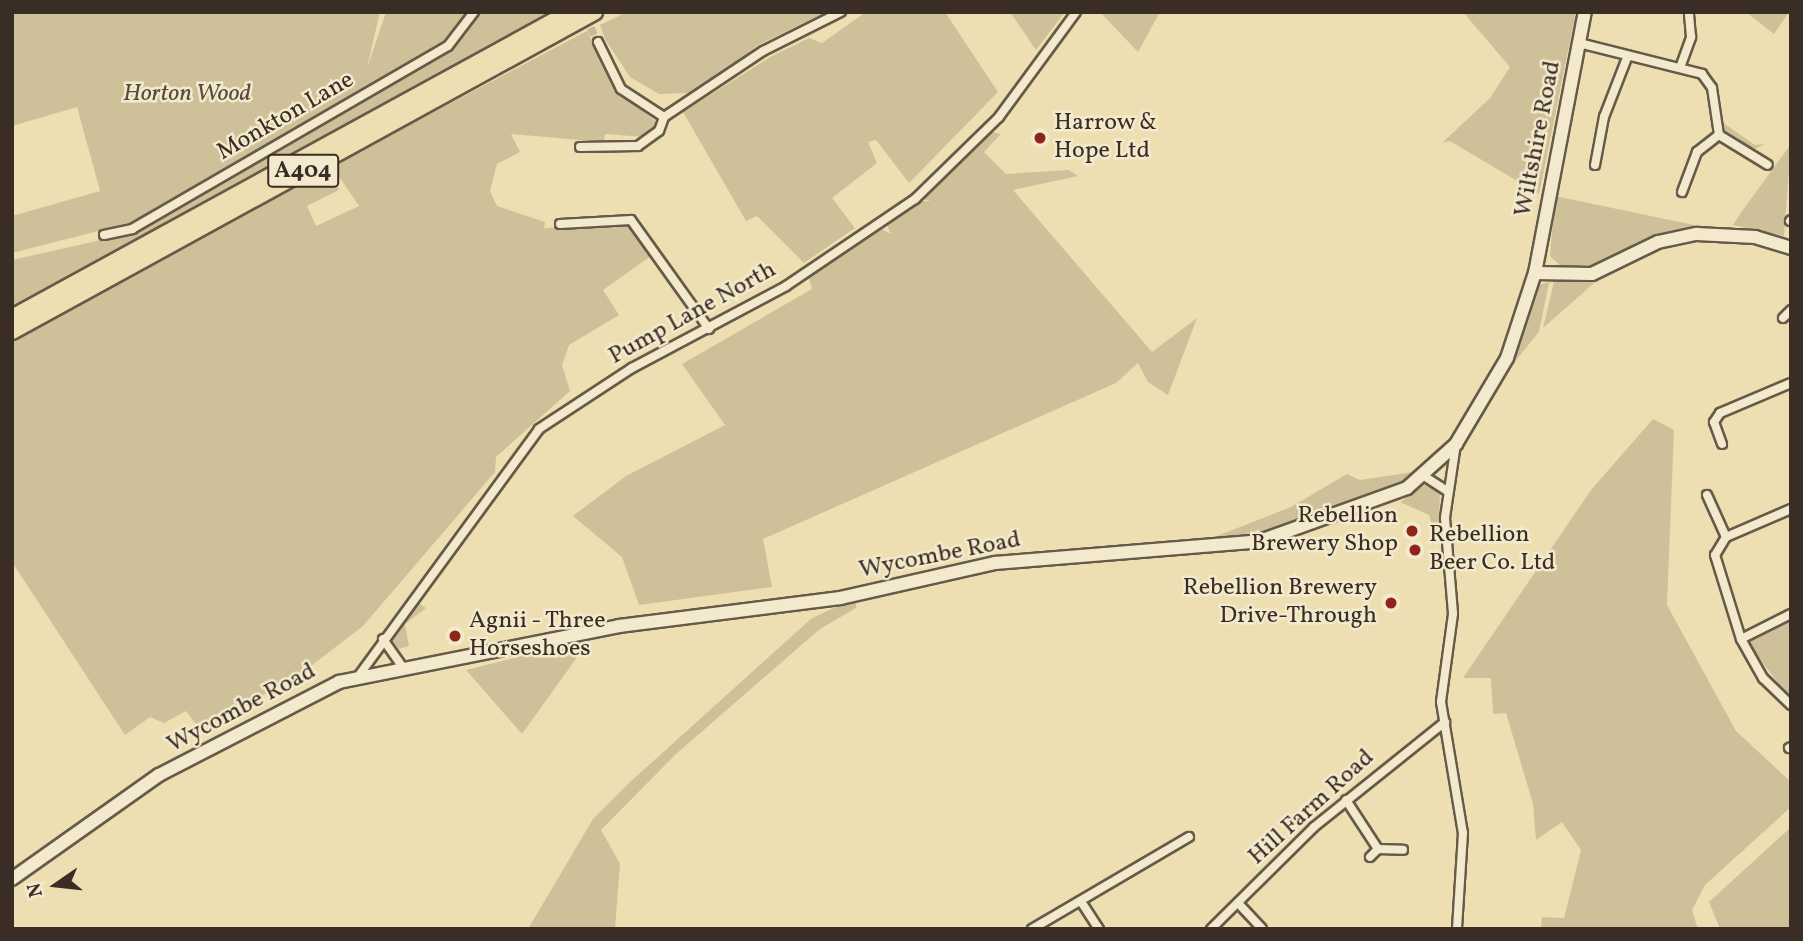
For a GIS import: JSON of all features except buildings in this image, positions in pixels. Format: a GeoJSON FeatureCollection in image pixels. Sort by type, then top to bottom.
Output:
{"type":"FeatureCollection","features":[{"type":"Feature","properties":{"kind":"highway","name":"A404"},"geometry":{"type":"LineString","coordinates":[[12,318],[570,12]]}},
{"type":"Feature","properties":{"kind":"highway","name":"A404"},"geometry":{"type":"LineString","coordinates":[[12,331],[594,12]]}},
{"type":"Feature","properties":{"kind":"street","name":"Monkton Lane"},"geometry":{"type":"LineString","coordinates":[[104,235],[132,229],[448,47],[474,12]]}},
{"type":"Feature","properties":{"kind":"street"},"geometry":{"type":"LineString","coordinates":[[580,147],[638,146],[659,131],[664,117],[764,51],[841,12]]}},
{"type":"Feature","properties":{"kind":"street","name":"Pump Lane North"},"geometry":{"type":"LineString","coordinates":[[357,678],[539,429],[632,368],[786,286],[915,199],[999,117],[1076,12]]}},
{"type":"Feature","properties":{"kind":"street","name":"Wiltshire Road"},"geometry":{"type":"LineString","coordinates":[[1535,273],[1585,12]]}},
{"type":"Feature","properties":{"kind":"street"},"geometry":{"type":"LineString","coordinates":[[1681,65],[1691,37],[1689,12]]}},
{"type":"Feature","properties":{"kind":"street"},"geometry":{"type":"LineString","coordinates":[[598,42],[621,89],[664,117]]}},
{"type":"Feature","properties":{"kind":"street"},"geometry":{"type":"LineString","coordinates":[[1579,43],[1681,65],[1702,74],[1712,88],[1719,135]]}},
{"type":"Feature","properties":{"kind":"street"},"geometry":{"type":"LineString","coordinates":[[1595,165],[1604,117],[1628,55]]}},
{"type":"Feature","properties":{"kind":"street"},"geometry":{"type":"LineString","coordinates":[[1719,135],[1768,165]]}},
{"type":"Feature","properties":{"kind":"street"},"geometry":{"type":"LineString","coordinates":[[1682,192],[1697,152],[1719,135]]}},
{"type":"Feature","properties":{"kind":"street"},"geometry":{"type":"LineString","coordinates":[[560,224],[631,220],[709,329]]}},
{"type":"Feature","properties":{"kind":"street"},"geometry":{"type":"LineString","coordinates":[[1535,273],[1592,274],[1658,242],[1697,234],[1755,237],[1791,248]]}},
{"type":"Feature","properties":{"kind":"street","name":"Wycombe Road"},"geometry":{"type":"LineString","coordinates":[[12,879],[159,775],[292,703],[357,678],[619,626],[840,598],[995,563],[1260,541],[1393,496],[1424,476],[1456,444],[1507,358],[1535,273]]}},
{"type":"Feature","properties":{"kind":"street"},"geometry":{"type":"LineString","coordinates":[[1783,318],[1791,310]]}},
{"type":"Feature","properties":{"kind":"street"},"geometry":{"type":"LineString","coordinates":[[1722,444],[1718,433],[1720,413],[1791,383]]}},
{"type":"Feature","properties":{"kind":"street"},"geometry":{"type":"LineString","coordinates":[[1709,436],[1718,433]]}},
{"type":"Feature","properties":{"kind":"street"},"geometry":{"type":"LineString","coordinates":[[1456,444],[1447,491],[1453,614],[1443,667],[1444,722],[1463,834],[1457,929]]}},
{"type":"Feature","properties":{"kind":"street"},"geometry":{"type":"LineString","coordinates":[[1424,476],[1447,491]]}},
{"type":"Feature","properties":{"kind":"street"},"geometry":{"type":"LineString","coordinates":[[1707,495],[1726,537]]}},
{"type":"Feature","properties":{"kind":"street"},"geometry":{"type":"LineString","coordinates":[[1791,509],[1726,537],[1715,555],[1741,639],[1763,678],[1791,705]]}},
{"type":"Feature","properties":{"kind":"street"},"geometry":{"type":"LineString","coordinates":[[1741,639],[1791,614]]}},
{"type":"Feature","properties":{"kind":"street"},"geometry":{"type":"LineString","coordinates":[[383,639],[403,668]]}},
{"type":"Feature","properties":{"kind":"street","name":"Hill Farm Road"},"geometry":{"type":"LineString","coordinates":[[1211,929],[1346,800],[1444,722]]}},
{"type":"Feature","properties":{"kind":"street"},"geometry":{"type":"LineString","coordinates":[[1346,800],[1378,849]]}},
{"type":"Feature","properties":{"kind":"street"},"geometry":{"type":"LineString","coordinates":[[1032,929],[1128,878],[1186,842]]}},
{"type":"Feature","properties":{"kind":"street"},"geometry":{"type":"LineString","coordinates":[[1370,857],[1378,849],[1403,850]]}},
{"type":"Feature","properties":{"kind":"street"},"geometry":{"type":"LineString","coordinates":[[1238,902],[1262,929]]}},
{"type":"Feature","properties":{"kind":"street"},"geometry":{"type":"LineString","coordinates":[[1082,903],[1099,929]]}},
{"type":"Feature","properties":{"kind":"green space","name":"Horton Wood"},"geometry":{"type":"Polygon","coordinates":[[[12,12],[380,12],[367,68],[386,12],[470,12],[455,38],[137,221],[12,253],[12,216],[100,191],[77,107],[12,126],[12,12]]]}},
{"type":"Feature","properties":{"kind":"green space"},"geometry":{"type":"Polygon","coordinates":[[[477,12],[551,12],[12,312],[12,260],[132,233],[448,49],[466,35],[477,12]]]}},
{"type":"Feature","properties":{"kind":"green space"},"geometry":{"type":"Polygon","coordinates":[[[627,12],[826,12],[758,45],[714,81],[688,93],[659,94],[630,77],[605,39],[600,25],[627,12]]]}},
{"type":"Feature","properties":{"kind":"green space"},"geometry":{"type":"Polygon","coordinates":[[[866,12],[945,12],[998,92],[909,183],[876,140],[868,142],[877,163],[832,198],[855,228],[804,263],[757,216],[746,221],[683,112],[772,56],[809,38],[822,43],[866,12]]]}},
{"type":"Feature","properties":{"kind":"green space"},"geometry":{"type":"Polygon","coordinates":[[[1010,12],[1065,12],[1036,50],[1010,12]]]}},
{"type":"Feature","properties":{"kind":"green space"},"geometry":{"type":"Polygon","coordinates":[[[1100,12],[1160,12],[1138,52],[1100,12]]]}},
{"type":"Feature","properties":{"kind":"green space"},"geometry":{"type":"Polygon","coordinates":[[[1463,12],[1576,12],[1539,194],[1450,141],[1442,143],[1490,98],[1510,67],[1463,12]]]}},
{"type":"Feature","properties":{"kind":"green space"},"geometry":{"type":"Polygon","coordinates":[[[1746,12],[1789,12],[1774,34],[1746,12]]]}},
{"type":"Feature","properties":{"kind":"green space"},"geometry":{"type":"Polygon","coordinates":[[[587,31],[619,93],[658,123],[643,137],[605,134],[604,142],[511,134],[520,152],[497,164],[490,191],[497,206],[545,222],[544,228],[630,224],[655,253],[603,290],[619,315],[569,345],[562,365],[570,391],[496,457],[495,472],[363,626],[307,669],[202,732],[186,711],[164,723],[150,717],[125,735],[12,562],[12,341],[328,169],[339,190],[307,206],[316,226],[359,206],[332,166],[587,31]]]}},
{"type":"Feature","properties":{"kind":"green space"},"geometry":{"type":"Polygon","coordinates":[[[1719,120],[1755,145],[1765,144],[1750,151],[1733,142],[1719,120]]]}},
{"type":"Feature","properties":{"kind":"green space"},"geometry":{"type":"Polygon","coordinates":[[[992,132],[1001,134],[984,152],[1006,174],[1069,170],[1078,176],[1013,190],[1152,352],[1197,318],[1168,395],[1148,382],[1138,363],[1116,383],[763,539],[772,587],[639,605],[622,557],[573,516],[626,476],[725,425],[682,364],[812,289],[809,278],[878,227],[891,234],[887,225],[920,201],[931,201],[923,199],[926,193],[992,132]]]}},
{"type":"Feature","properties":{"kind":"green space"},"geometry":{"type":"Polygon","coordinates":[[[1791,144],[1784,236],[1733,225],[1740,214],[1791,144]]]}},
{"type":"Feature","properties":{"kind":"green space"},"geometry":{"type":"Polygon","coordinates":[[[1555,196],[1694,225],[1694,229],[1638,242],[1592,268],[1567,272],[1550,256],[1555,196]]]}},
{"type":"Feature","properties":{"kind":"green space"},"geometry":{"type":"Polygon","coordinates":[[[1610,269],[1543,328],[1554,282],[1610,269]]]}},
{"type":"Feature","properties":{"kind":"green space"},"geometry":{"type":"Polygon","coordinates":[[[1549,282],[1539,332],[1503,376],[1536,286],[1549,282]]]}},
{"type":"Feature","properties":{"kind":"green space"},"geometry":{"type":"Polygon","coordinates":[[[1653,419],[1674,430],[1667,605],[1736,731],[1791,782],[1791,807],[1705,885],[1692,910],[1698,929],[1541,929],[1542,917],[1564,918],[1581,850],[1562,822],[1536,840],[1533,804],[1506,713],[1493,714],[1491,678],[1463,678],[1591,490],[1653,419]]]}},
{"type":"Feature","properties":{"kind":"green space"},"geometry":{"type":"Polygon","coordinates":[[[1420,471],[1381,496],[1286,529],[1199,543],[1291,507],[1347,474],[1360,480],[1420,471]]]}},
{"type":"Feature","properties":{"kind":"green space"},"geometry":{"type":"Polygon","coordinates":[[[1428,483],[1440,493],[1438,544],[1429,515],[1400,502],[1428,483]]]}},
{"type":"Feature","properties":{"kind":"green space"},"geometry":{"type":"Polygon","coordinates":[[[856,598],[856,608],[820,629],[676,754],[601,830],[620,864],[615,929],[528,929],[593,819],[629,783],[812,618],[856,598]]]}},
{"type":"Feature","properties":{"kind":"green space"},"geometry":{"type":"Polygon","coordinates":[[[419,603],[426,608],[405,624],[409,646],[399,649],[392,639],[396,629],[419,603]]]}},
{"type":"Feature","properties":{"kind":"green space"},"geometry":{"type":"Polygon","coordinates":[[[1791,618],[1791,700],[1749,645],[1754,636],[1791,618]]]}},
{"type":"Feature","properties":{"kind":"green space"},"geometry":{"type":"Polygon","coordinates":[[[577,642],[588,642],[522,734],[466,670],[577,642]]]}},
{"type":"Feature","properties":{"kind":"green space"},"geometry":{"type":"Polygon","coordinates":[[[1791,827],[1791,929],[1720,929],[1709,902],[1791,827]]]}},
{"type":"Feature","properties":{"kind":"tunnel"},"geometry":{"type":"LineString","coordinates":[[585,17],[598,42]]}},
{"type":"Feature","properties":{"kind":"place","name":"Harrow & Hope Ltd"},"geometry":{"type":"Point","coordinates":[1040,138]}},
{"type":"Feature","properties":{"kind":"place","name":"Rebellion Brewery Shop"},"geometry":{"type":"Point","coordinates":[1412,531]}},
{"type":"Feature","properties":{"kind":"place","name":"Rebellion Beer Co. Ltd"},"geometry":{"type":"Point","coordinates":[1415,550]}},
{"type":"Feature","properties":{"kind":"place","name":"Rebellion Brewery Drive-Through"},"geometry":{"type":"Point","coordinates":[1391,603]}},
{"type":"Feature","properties":{"kind":"place","name":"Agnii - Three Horseshoes"},"geometry":{"type":"Point","coordinates":[455,636]}}]}
